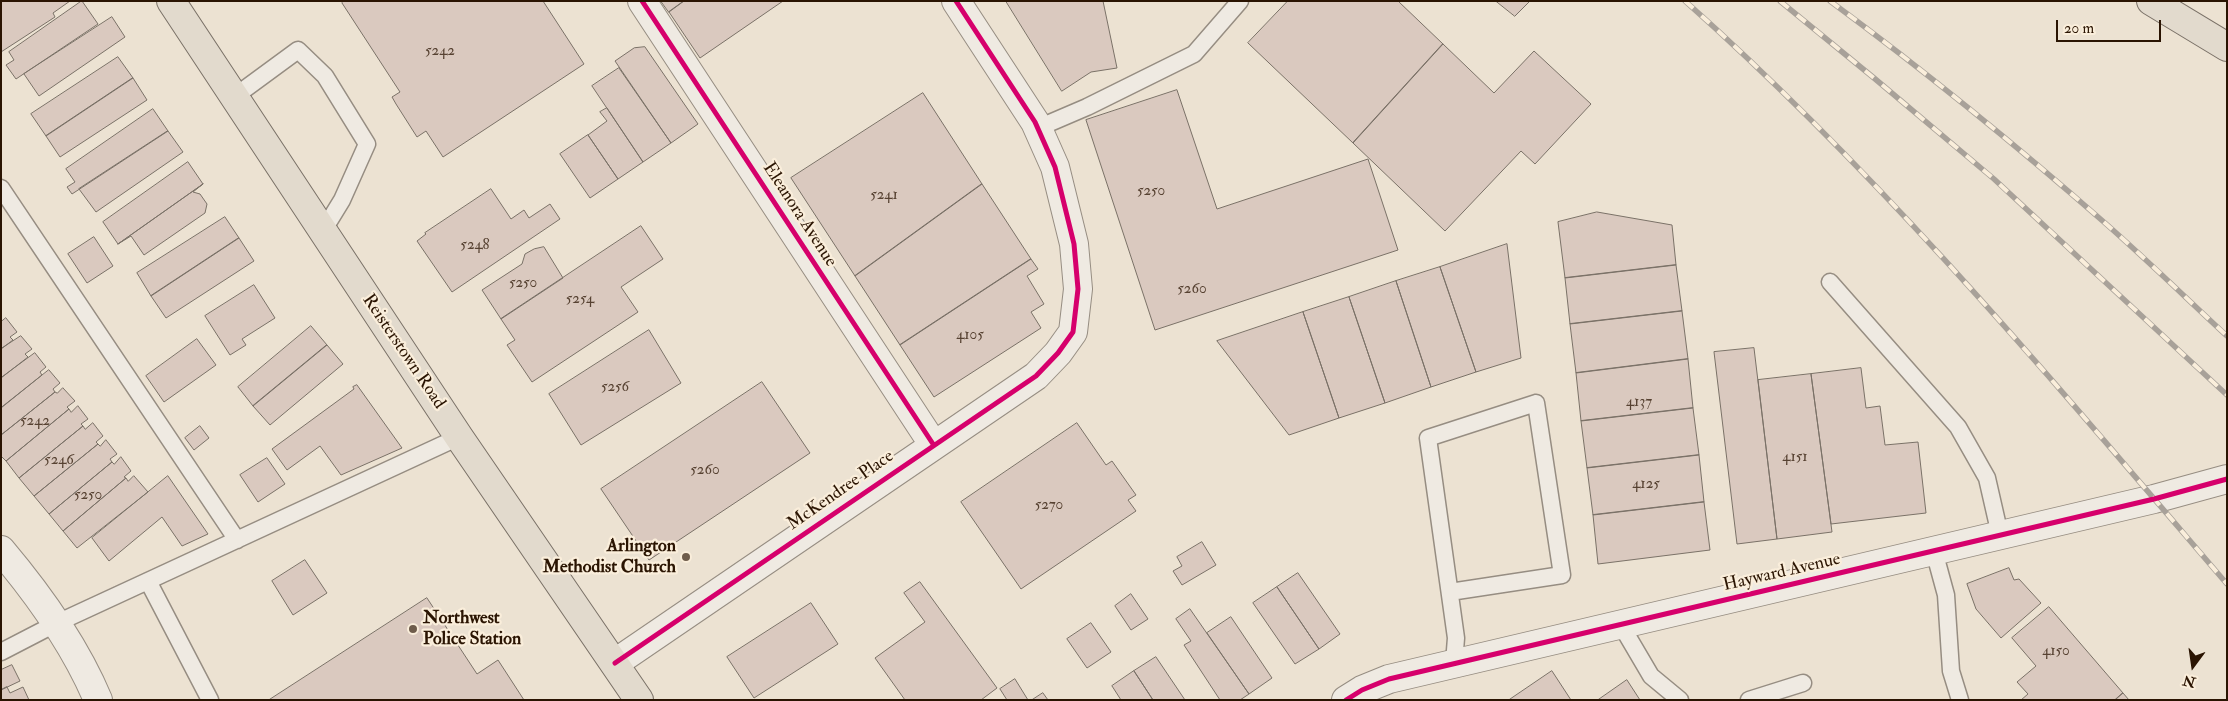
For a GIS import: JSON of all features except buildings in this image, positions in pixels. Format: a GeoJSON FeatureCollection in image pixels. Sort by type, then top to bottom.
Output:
{"type":"FeatureCollection","features":[{"type":"Feature","properties":{"kind":"main road","name":"Reisterstown Road"},"geometry":{"type":"LineString","coordinates":[[171,1],[459,436],[615,663],[638,700]]}},
{"type":"Feature","properties":{"kind":"main road"},"geometry":{"type":"LineString","coordinates":[[2151,1],[2227,47]]}},
{"type":"Feature","properties":{"kind":"street","name":"Eleanora Avenue"},"geometry":{"type":"LineString","coordinates":[[642,1],[933,444]]}},
{"type":"Feature","properties":{"kind":"street"},"geometry":{"type":"LineString","coordinates":[[956,1],[1038,128]]}},
{"type":"Feature","properties":{"kind":"street","name":"McKendree Place"},"geometry":{"type":"LineString","coordinates":[[615,663],[933,444],[1036,376],[1058,353],[1073,332],[1078,289],[1074,244],[1055,167],[1038,128]]}},
{"type":"Feature","properties":{"kind":"street","name":"Hayward Avenue"},"geometry":{"type":"LineString","coordinates":[[1359,696],[1389,679],[2154,500],[2227,479]]}},
{"type":"Feature","properties":{"kind":"street"},"geometry":{"type":"LineString","coordinates":[[1,550],[56,623],[90,681],[98,700]]}},
{"type":"Feature","properties":{"kind":"lane"},"geometry":{"type":"LineString","coordinates":[[1038,128],[1086,107],[1194,54],[1240,1]]}},
{"type":"Feature","properties":{"kind":"lane"},"geometry":{"type":"LineString","coordinates":[[234,97],[298,50],[325,76],[367,144],[342,200],[323,231]]}},
{"type":"Feature","properties":{"kind":"lane"},"geometry":{"type":"LineString","coordinates":[[1,188],[237,540]]}},
{"type":"Feature","properties":{"kind":"lane"},"geometry":{"type":"LineString","coordinates":[[1830,282],[1958,426],[1987,478],[2000,536]]}},
{"type":"Feature","properties":{"kind":"lane"},"geometry":{"type":"LineString","coordinates":[[1450,592],[1562,575],[1536,403],[1428,438],[1456,638],[1454,663]]}},
{"type":"Feature","properties":{"kind":"lane"},"geometry":{"type":"LineString","coordinates":[[1,652],[56,623],[459,436]]}},
{"type":"Feature","properties":{"kind":"lane"},"geometry":{"type":"LineString","coordinates":[[1934,551],[1946,594],[1951,671],[1960,700]]}},
{"type":"Feature","properties":{"kind":"lane"},"geometry":{"type":"LineString","coordinates":[[148,581],[210,700]]}},
{"type":"Feature","properties":{"kind":"lane"},"geometry":{"type":"LineString","coordinates":[[1620,625],[1651,676],[1680,700]]}},
{"type":"Feature","properties":{"kind":"lane"},"geometry":{"type":"LineString","coordinates":[[1749,700],[1803,683]]}},
{"type":"Feature","properties":{"kind":"railway"},"geometry":{"type":"LineString","coordinates":[[1685,1],[1829,138],[1966,283],[2227,584]]}},
{"type":"Feature","properties":{"kind":"railway"},"geometry":{"type":"LineString","coordinates":[[1780,1],[1994,179],[2227,395]]}},
{"type":"Feature","properties":{"kind":"railway"},"geometry":{"type":"LineString","coordinates":[[1830,1],[1935,81],[2038,165],[2120,237],[2227,336]]}},
{"type":"Feature","properties":{"kind":"cycle path"},"geometry":{"type":"LineString","coordinates":[[642,1],[933,444]]}},
{"type":"Feature","properties":{"kind":"cycle path"},"geometry":{"type":"LineString","coordinates":[[615,663],[1036,376],[1058,353],[1073,332],[1078,289],[1074,244],[1055,167],[1035,122],[956,1]]}},
{"type":"Feature","properties":{"kind":"cycle path"},"geometry":{"type":"LineString","coordinates":[[1346,700],[1362,690],[1389,679],[2154,499],[2227,479]]}},
{"type":"Feature","properties":{"kind":"place","name":"Arlington Methodist Church"},"geometry":{"type":"Point","coordinates":[686,557]}},
{"type":"Feature","properties":{"kind":"place","name":"Northwest Police Station"},"geometry":{"type":"Point","coordinates":[413,629]}}]}
